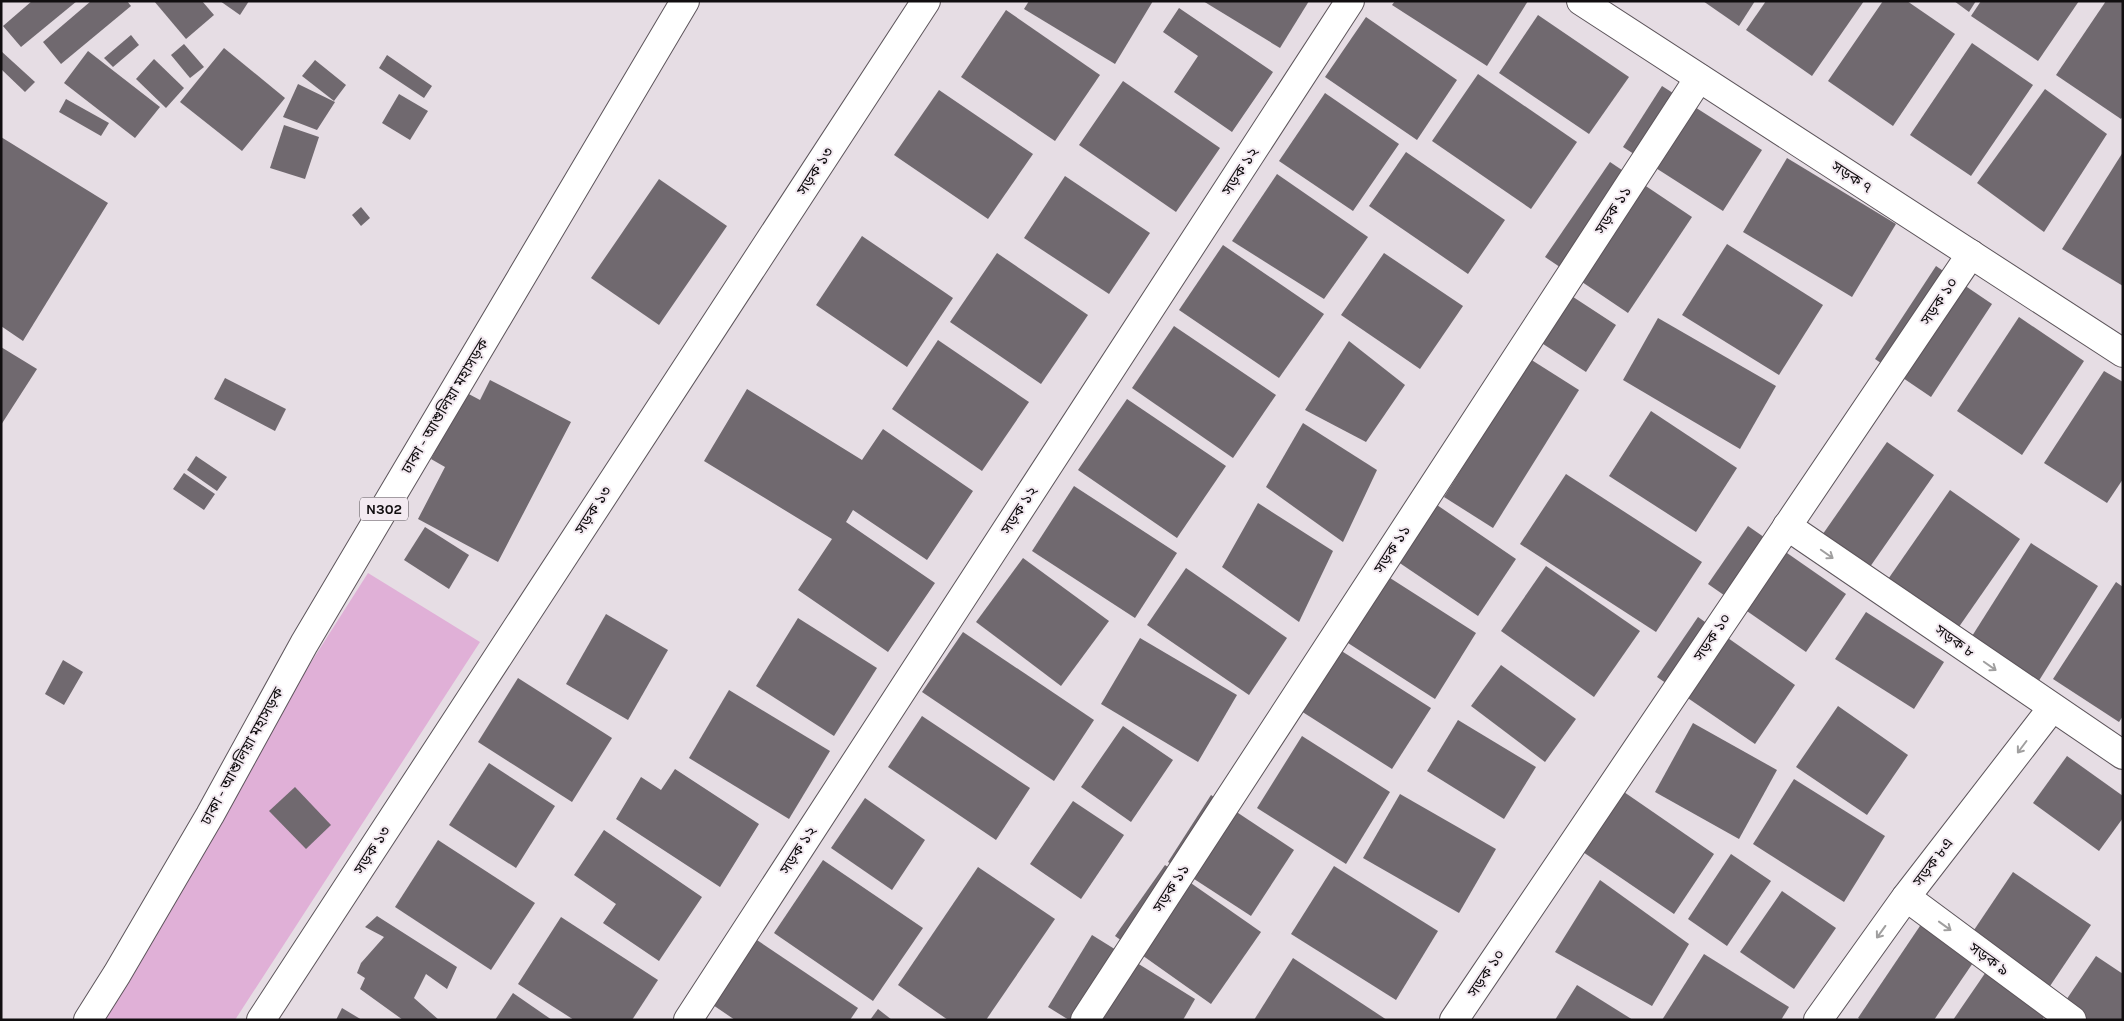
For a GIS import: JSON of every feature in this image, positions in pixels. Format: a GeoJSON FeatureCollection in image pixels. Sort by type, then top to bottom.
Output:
{"type":"FeatureCollection","features":[{"type":"Feature","properties":{"kind":"main road","name":"ঢাকা - আশুলিয়া মহাসড়ক"},"geometry":{"type":"LineString","coordinates":[[88,1020],[210,815],[304,644],[685,1]]}},
{"type":"Feature","properties":{"kind":"main road","name":"সড়ক ১৩"},"geometry":{"type":"LineString","coordinates":[[261,1020],[926,1]]}},
{"type":"Feature","properties":{"kind":"main road","name":"সড়ক ১২"},"geometry":{"type":"LineString","coordinates":[[688,1020],[1350,1]]}},
{"type":"Feature","properties":{"kind":"main road","name":"সড়ক ৭"},"geometry":{"type":"LineString","coordinates":[[1581,1],[2123,352]]}},
{"type":"Feature","properties":{"kind":"main road","name":"সড়ক ১১"},"geometry":{"type":"LineString","coordinates":[[1085,1020],[1700,78]]}},
{"type":"Feature","properties":{"kind":"main road","name":"সড়ক ১০"},"geometry":{"type":"LineString","coordinates":[[1454,1020],[1971,254]]}},
{"type":"Feature","properties":{"kind":"main road","name":"সড়ক ৮"},"geometry":{"type":"LineString","coordinates":[[1787,526],[2123,755]]}},
{"type":"Feature","properties":{"kind":"main road","name":"সড়ক ৮এ"},"geometry":{"type":"LineString","coordinates":[[1818,1020],[1906,897],[2052,708]]}},
{"type":"Feature","properties":{"kind":"main road","name":"সড়ক ৯"},"geometry":{"type":"LineString","coordinates":[[1906,897],[2072,1020]]}},
{"type":"Feature","properties":{"kind":"shaded area"},"geometry":{"type":"Polygon","coordinates":[[[368,573],[480,642],[235,1020],[83,1020],[368,573]]]}},
{"type":"Feature","properties":{"kind":"building"},"geometry":{"type":"Polygon","coordinates":[[[32,1],[77,1],[21,47],[3,26],[32,1]]]}},
{"type":"Feature","properties":{"kind":"building"},"geometry":{"type":"Polygon","coordinates":[[[91,1],[127,1],[131,6],[61,64],[43,42],[91,1]]]}},
{"type":"Feature","properties":{"kind":"building"},"geometry":{"type":"Polygon","coordinates":[[[154,1],[202,1],[214,15],[186,39],[154,1]]]}},
{"type":"Feature","properties":{"kind":"building"},"geometry":{"type":"Polygon","coordinates":[[[220,1],[249,1],[240,15],[220,1]]]}},
{"type":"Feature","properties":{"kind":"building"},"geometry":{"type":"Polygon","coordinates":[[[1029,1],[1153,1],[1115,64],[1024,9],[1029,1]]]}},
{"type":"Feature","properties":{"kind":"building"},"geometry":{"type":"Polygon","coordinates":[[[1203,1],[1309,1],[1280,48],[1203,1]]]}},
{"type":"Feature","properties":{"kind":"building"},"geometry":{"type":"Polygon","coordinates":[[[1395,1],[1528,1],[1487,66],[1392,5],[1395,1]]]}},
{"type":"Feature","properties":{"kind":"building"},"geometry":{"type":"Polygon","coordinates":[[[1703,1],[1755,1],[1739,26],[1703,1]]]}},
{"type":"Feature","properties":{"kind":"building"},"geometry":{"type":"Polygon","coordinates":[[[1766,1],[1864,1],[1812,76],[1746,30],[1766,1]]]}},
{"type":"Feature","properties":{"kind":"building"},"geometry":{"type":"Polygon","coordinates":[[[1883,1],[1907,1],[1955,34],[1893,126],[1828,81],[1883,1]]]}},
{"type":"Feature","properties":{"kind":"building"},"geometry":{"type":"Polygon","coordinates":[[[1954,1],[1976,1],[1969,12],[1954,1]]]}},
{"type":"Feature","properties":{"kind":"building"},"geometry":{"type":"Polygon","coordinates":[[[1981,1],[2079,1],[2038,61],[1971,16],[1981,1]]]}},
{"type":"Feature","properties":{"kind":"building"},"geometry":{"type":"Polygon","coordinates":[[[2106,1],[2123,1],[2123,116],[2121,119],[2056,75],[2106,1]]]}},
{"type":"Feature","properties":{"kind":"building"},"geometry":{"type":"Polygon","coordinates":[[[1179,8],[1273,72],[1232,132],[1174,92],[1198,56],[1163,32],[1179,8]]]}},
{"type":"Feature","properties":{"kind":"building"},"geometry":{"type":"Polygon","coordinates":[[[1006,10],[1100,75],[1055,141],[961,77],[1006,10]]]}},
{"type":"Feature","properties":{"kind":"building"},"geometry":{"type":"Polygon","coordinates":[[[1538,15],[1629,77],[1589,134],[1499,73],[1538,15]]]}},
{"type":"Feature","properties":{"kind":"building"},"geometry":{"type":"Polygon","coordinates":[[[1366,17],[1457,80],[1417,140],[1325,77],[1366,17]]]}},
{"type":"Feature","properties":{"kind":"building"},"geometry":{"type":"Polygon","coordinates":[[[131,35],[139,45],[113,67],[104,58],[131,35]]]}},
{"type":"Feature","properties":{"kind":"building"},"geometry":{"type":"Polygon","coordinates":[[[1972,43],[2033,85],[1971,176],[1910,135],[1972,43]]]}},
{"type":"Feature","properties":{"kind":"building"},"geometry":{"type":"Polygon","coordinates":[[[184,44],[204,67],[190,78],[171,55],[184,44]]]}},
{"type":"Feature","properties":{"kind":"building"},"geometry":{"type":"Polygon","coordinates":[[[224,48],[285,98],[242,151],[180,102],[224,48]]]}},
{"type":"Feature","properties":{"kind":"building"},"geometry":{"type":"Polygon","coordinates":[[[1,51],[35,82],[25,92],[1,69],[1,51]]]}},
{"type":"Feature","properties":{"kind":"building"},"geometry":{"type":"Polygon","coordinates":[[[88,51],[160,107],[135,138],[64,83],[88,51]]]}},
{"type":"Feature","properties":{"kind":"building"},"geometry":{"type":"Polygon","coordinates":[[[387,55],[432,86],[424,98],[379,68],[387,55]]]}},
{"type":"Feature","properties":{"kind":"building"},"geometry":{"type":"Polygon","coordinates":[[[154,59],[184,88],[166,108],[136,79],[154,59]]]}},
{"type":"Feature","properties":{"kind":"building"},"geometry":{"type":"Polygon","coordinates":[[[315,60],[346,85],[334,101],[302,76],[315,60]]]}},
{"type":"Feature","properties":{"kind":"building"},"geometry":{"type":"Polygon","coordinates":[[[1478,74],[1577,142],[1531,209],[1432,141],[1478,74]]]}},
{"type":"Feature","properties":{"kind":"building"},"geometry":{"type":"Polygon","coordinates":[[[1123,81],[1220,148],[1176,212],[1079,145],[1123,81]]]}},
{"type":"Feature","properties":{"kind":"building"},"geometry":{"type":"Polygon","coordinates":[[[298,84],[335,102],[317,130],[283,117],[298,84]]]}},
{"type":"Feature","properties":{"kind":"building"},"geometry":{"type":"Polygon","coordinates":[[[1662,86],[1762,150],[1723,211],[1623,147],[1662,86]]]}},
{"type":"Feature","properties":{"kind":"building"},"geometry":{"type":"Polygon","coordinates":[[[2045,89],[2107,134],[2044,232],[1977,183],[2045,89]]]}},
{"type":"Feature","properties":{"kind":"building"},"geometry":{"type":"Polygon","coordinates":[[[939,90],[1033,154],[988,219],[894,155],[939,90]]]}},
{"type":"Feature","properties":{"kind":"building"},"geometry":{"type":"Polygon","coordinates":[[[1325,93],[1399,144],[1353,211],[1279,161],[1325,93]]]}},
{"type":"Feature","properties":{"kind":"building"},"geometry":{"type":"Polygon","coordinates":[[[399,94],[428,111],[410,140],[382,123],[399,94]]]}},
{"type":"Feature","properties":{"kind":"building"},"geometry":{"type":"Polygon","coordinates":[[[66,99],[109,123],[101,136],[59,112],[66,99]]]}},
{"type":"Feature","properties":{"kind":"building"},"geometry":{"type":"Polygon","coordinates":[[[284,125],[319,137],[305,179],[270,168],[284,125]]]}},
{"type":"Feature","properties":{"kind":"building"},"geometry":{"type":"Polygon","coordinates":[[[1,137],[108,203],[23,341],[1,326],[1,137]]]}},
{"type":"Feature","properties":{"kind":"building"},"geometry":{"type":"Polygon","coordinates":[[[1406,152],[1505,220],[1468,274],[1369,206],[1406,152]]]}},
{"type":"Feature","properties":{"kind":"building"},"geometry":{"type":"Polygon","coordinates":[[[2123,152],[2123,286],[2062,249],[2123,152]]]}},
{"type":"Feature","properties":{"kind":"building"},"geometry":{"type":"Polygon","coordinates":[[[1787,158],[1896,224],[1852,297],[1743,232],[1787,158]]]}},
{"type":"Feature","properties":{"kind":"building"},"geometry":{"type":"Polygon","coordinates":[[[1610,162],[1692,217],[1628,313],[1545,257],[1610,162]]]}},
{"type":"Feature","properties":{"kind":"building"},"geometry":{"type":"Polygon","coordinates":[[[1277,174],[1368,237],[1324,299],[1232,241],[1277,174]]]}},
{"type":"Feature","properties":{"kind":"building"},"geometry":{"type":"Polygon","coordinates":[[[1065,176],[1150,233],[1109,294],[1024,238],[1065,176]]]}},
{"type":"Feature","properties":{"kind":"building"},"geometry":{"type":"Polygon","coordinates":[[[659,179],[727,226],[659,325],[591,278],[659,179]]]}},
{"type":"Feature","properties":{"kind":"building"},"geometry":{"type":"Polygon","coordinates":[[[361,207],[370,218],[361,226],[352,215],[361,207]]]}},
{"type":"Feature","properties":{"kind":"building"},"geometry":{"type":"Polygon","coordinates":[[[862,236],[953,298],[907,367],[816,305],[862,236]]]}},
{"type":"Feature","properties":{"kind":"building"},"geometry":{"type":"Polygon","coordinates":[[[1727,244],[1823,305],[1779,375],[1682,315],[1727,244]]]}},
{"type":"Feature","properties":{"kind":"building"},"geometry":{"type":"Polygon","coordinates":[[[1223,245],[1324,314],[1279,378],[1179,310],[1223,245]]]}},
{"type":"Feature","properties":{"kind":"building"},"geometry":{"type":"Polygon","coordinates":[[[997,253],[1088,315],[1041,384],[950,322],[997,253]]]}},
{"type":"Feature","properties":{"kind":"building"},"geometry":{"type":"Polygon","coordinates":[[[1384,253],[1463,306],[1420,369],[1341,315],[1384,253]]]}},
{"type":"Feature","properties":{"kind":"building"},"geometry":{"type":"Polygon","coordinates":[[[1936,266],[1992,304],[1931,397],[1875,359],[1936,266]]]}},
{"type":"Feature","properties":{"kind":"building"},"geometry":{"type":"Polygon","coordinates":[[[1567,293],[1616,325],[1586,372],[1537,340],[1567,293]]]}},
{"type":"Feature","properties":{"kind":"building"},"geometry":{"type":"Polygon","coordinates":[[[2019,317],[2084,361],[2022,455],[1957,411],[2019,317]]]}},
{"type":"Feature","properties":{"kind":"building"},"geometry":{"type":"Polygon","coordinates":[[[1658,318],[1776,386],[1740,449],[1623,380],[1658,318]]]}},
{"type":"Feature","properties":{"kind":"building"},"geometry":{"type":"Polygon","coordinates":[[[1174,326],[1276,395],[1233,458],[1132,388],[1174,326]]]}},
{"type":"Feature","properties":{"kind":"building"},"geometry":{"type":"Polygon","coordinates":[[[938,340],[1029,402],[982,471],[892,409],[938,340]]]}},
{"type":"Feature","properties":{"kind":"building"},"geometry":{"type":"Polygon","coordinates":[[[1349,341],[1405,385],[1366,442],[1305,410],[1349,341]]]}},
{"type":"Feature","properties":{"kind":"building"},"geometry":{"type":"Polygon","coordinates":[[[1,347],[37,369],[1,425],[1,347]]]}},
{"type":"Feature","properties":{"kind":"building"},"geometry":{"type":"Polygon","coordinates":[[[1530,359],[1579,390],[1493,528],[1444,497],[1530,359]]]}},
{"type":"Feature","properties":{"kind":"building"},"geometry":{"type":"Polygon","coordinates":[[[2104,371],[2123,382],[2123,479],[2107,503],[2044,463],[2104,371]]]}},
{"type":"Feature","properties":{"kind":"building"},"geometry":{"type":"Polygon","coordinates":[[[225,378],[286,409],[275,431],[214,399],[225,378]]]}},
{"type":"Feature","properties":{"kind":"building"},"geometry":{"type":"Polygon","coordinates":[[[490,380],[571,422],[498,562],[418,519],[445,467],[431,459],[465,392],[480,400],[490,380]]]}},
{"type":"Feature","properties":{"kind":"building"},"geometry":{"type":"Polygon","coordinates":[[[747,389],[862,460],[883,429],[973,491],[927,560],[853,510],[846,522],[935,583],[888,652],[798,590],[832,539],[704,461],[747,389]]]}},
{"type":"Feature","properties":{"kind":"building"},"geometry":{"type":"Polygon","coordinates":[[[1127,399],[1226,466],[1177,538],[1078,470],[1127,399]]]}},
{"type":"Feature","properties":{"kind":"building"},"geometry":{"type":"Polygon","coordinates":[[[1651,411],[1737,468],[1696,532],[1609,476],[1651,411]]]}},
{"type":"Feature","properties":{"kind":"building"},"geometry":{"type":"Polygon","coordinates":[[[1303,423],[1377,470],[1343,542],[1266,487],[1303,423]]]}},
{"type":"Feature","properties":{"kind":"building"},"geometry":{"type":"Polygon","coordinates":[[[1887,442],[1934,475],[1865,574],[1818,541],[1887,442]]]}},
{"type":"Feature","properties":{"kind":"building"},"geometry":{"type":"Polygon","coordinates":[[[196,456],[227,477],[217,491],[187,470],[196,456]]]}},
{"type":"Feature","properties":{"kind":"building"},"geometry":{"type":"Polygon","coordinates":[[[184,473],[215,494],[204,510],[173,489],[184,473]]]}},
{"type":"Feature","properties":{"kind":"building"},"geometry":{"type":"Polygon","coordinates":[[[1566,474],[1702,562],[1656,632],[1520,544],[1566,474]]]}},
{"type":"Feature","properties":{"kind":"building"},"geometry":{"type":"Polygon","coordinates":[[[1074,486],[1177,553],[1135,618],[1032,551],[1074,486]]]}},
{"type":"Feature","properties":{"kind":"building"},"geometry":{"type":"Polygon","coordinates":[[[1950,490],[2020,539],[1954,634],[1884,585],[1950,490]]]}},
{"type":"Feature","properties":{"kind":"building"},"geometry":{"type":"Polygon","coordinates":[[[1418,492],[1516,559],[1478,616],[1379,549],[1418,492]]]}},
{"type":"Feature","properties":{"kind":"building"},"geometry":{"type":"Polygon","coordinates":[[[1258,503],[1333,551],[1299,622],[1222,567],[1258,503]]]}},
{"type":"Feature","properties":{"kind":"building"},"geometry":{"type":"Polygon","coordinates":[[[1748,526],[1846,594],[1806,652],[1708,584],[1748,526]]]}},
{"type":"Feature","properties":{"kind":"building"},"geometry":{"type":"Polygon","coordinates":[[[425,527],[469,555],[449,589],[404,560],[425,527]]]}},
{"type":"Feature","properties":{"kind":"building"},"geometry":{"type":"Polygon","coordinates":[[[2031,543],[2098,586],[2035,687],[1967,644],[2031,543]]]}},
{"type":"Feature","properties":{"kind":"building"},"geometry":{"type":"Polygon","coordinates":[[[1023,558],[1109,621],[1061,686],[976,622],[1023,558]]]}},
{"type":"Feature","properties":{"kind":"building"},"geometry":{"type":"Polygon","coordinates":[[[1546,566],[1640,631],[1594,697],[1501,631],[1546,566]]]}},
{"type":"Feature","properties":{"kind":"building"},"geometry":{"type":"Polygon","coordinates":[[[1186,568],[1287,638],[1249,695],[1147,625],[1186,568]]]}},
{"type":"Feature","properties":{"kind":"building"},"geometry":{"type":"Polygon","coordinates":[[[1376,569],[1476,633],[1435,699],[1334,634],[1376,569]]]}},
{"type":"Feature","properties":{"kind":"building"},"geometry":{"type":"Polygon","coordinates":[[[2116,582],[2123,587],[2123,716],[2119,722],[2053,679],[2116,582]]]}},
{"type":"Feature","properties":{"kind":"building"},"geometry":{"type":"Polygon","coordinates":[[[1866,612],[1944,662],[1914,709],[1835,659],[1866,612]]]}},
{"type":"Feature","properties":{"kind":"building"},"geometry":{"type":"Polygon","coordinates":[[[606,614],[668,650],[628,720],[566,684],[606,614]]]}},
{"type":"Feature","properties":{"kind":"building"},"geometry":{"type":"Polygon","coordinates":[[[1698,617],[1795,685],[1755,744],[1657,677],[1698,617]]]}},
{"type":"Feature","properties":{"kind":"building"},"geometry":{"type":"Polygon","coordinates":[[[798,618],[877,668],[834,736],[756,686],[798,618]]]}},
{"type":"Feature","properties":{"kind":"building"},"geometry":{"type":"Polygon","coordinates":[[[963,632],[1094,720],[1054,781],[922,692],[963,632]]]}},
{"type":"Feature","properties":{"kind":"building"},"geometry":{"type":"Polygon","coordinates":[[[1140,638],[1237,695],[1198,762],[1101,704],[1140,638]]]}},
{"type":"Feature","properties":{"kind":"building"},"geometry":{"type":"Polygon","coordinates":[[[1340,650],[1431,708],[1392,769],[1301,711],[1340,650]]]}},
{"type":"Feature","properties":{"kind":"building"},"geometry":{"type":"Polygon","coordinates":[[[63,660],[83,672],[64,705],[45,694],[63,660]]]}},
{"type":"Feature","properties":{"kind":"building"},"geometry":{"type":"Polygon","coordinates":[[[1501,665],[1576,719],[1545,762],[1471,706],[1501,665]]]}},
{"type":"Feature","properties":{"kind":"building"},"geometry":{"type":"Polygon","coordinates":[[[518,678],[612,738],[572,802],[478,742],[518,678]]]}},
{"type":"Feature","properties":{"kind":"building"},"geometry":{"type":"Polygon","coordinates":[[[729,690],[830,751],[789,819],[689,758],[729,690]]]}},
{"type":"Feature","properties":{"kind":"building"},"geometry":{"type":"Polygon","coordinates":[[[1838,706],[1908,755],[1867,815],[1796,767],[1838,706]]]}},
{"type":"Feature","properties":{"kind":"building"},"geometry":{"type":"Polygon","coordinates":[[[922,716],[1030,788],[996,840],[888,767],[922,716]]]}},
{"type":"Feature","properties":{"kind":"building"},"geometry":{"type":"Polygon","coordinates":[[[1458,720],[1536,767],[1504,819],[1427,771],[1458,720]]]}},
{"type":"Feature","properties":{"kind":"building"},"geometry":{"type":"Polygon","coordinates":[[[1693,723],[1777,770],[1739,839],[1655,792],[1693,723]]]}},
{"type":"Feature","properties":{"kind":"building"},"geometry":{"type":"Polygon","coordinates":[[[1123,726],[1173,760],[1131,822],[1081,787],[1123,726]]]}},
{"type":"Feature","properties":{"kind":"building"},"geometry":{"type":"Polygon","coordinates":[[[1302,736],[1390,792],[1346,864],[1257,808],[1302,736]]]}},
{"type":"Feature","properties":{"kind":"building"},"geometry":{"type":"Polygon","coordinates":[[[2067,756],[2123,796],[2123,818],[2099,851],[2033,803],[2067,756]]]}},
{"type":"Feature","properties":{"kind":"building"},"geometry":{"type":"Polygon","coordinates":[[[489,763],[555,806],[516,868],[449,825],[489,763]]]}},
{"type":"Feature","properties":{"kind":"building"},"geometry":{"type":"Polygon","coordinates":[[[675,769],[759,824],[720,887],[616,819],[641,777],[661,790],[675,769]]]}},
{"type":"Feature","properties":{"kind":"building"},"geometry":{"type":"Polygon","coordinates":[[[1794,779],[1885,836],[1844,902],[1753,844],[1794,779]]]}},
{"type":"Feature","properties":{"kind":"building"},"geometry":{"type":"Polygon","coordinates":[[[295,787],[331,825],[306,849],[269,811],[295,787]]]}},
{"type":"Feature","properties":{"kind":"building"},"geometry":{"type":"Polygon","coordinates":[[[1624,792],[1714,854],[1674,914],[1583,852],[1624,792]]]}},
{"type":"Feature","properties":{"kind":"building"},"geometry":{"type":"Polygon","coordinates":[[[1400,794],[1496,849],[1459,913],[1363,858],[1400,794]]]}},
{"type":"Feature","properties":{"kind":"building"},"geometry":{"type":"Polygon","coordinates":[[[1211,795],[1294,850],[1251,916],[1168,862],[1211,795]]]}},
{"type":"Feature","properties":{"kind":"building"},"geometry":{"type":"Polygon","coordinates":[[[865,798],[925,840],[892,890],[831,848],[865,798]]]}},
{"type":"Feature","properties":{"kind":"building"},"geometry":{"type":"Polygon","coordinates":[[[1073,801],[1124,835],[1081,899],[1030,864],[1073,801]]]}},
{"type":"Feature","properties":{"kind":"building"},"geometry":{"type":"Polygon","coordinates":[[[604,830],[702,897],[659,961],[603,923],[616,904],[574,875],[604,830]]]}},
{"type":"Feature","properties":{"kind":"building"},"geometry":{"type":"Polygon","coordinates":[[[438,840],[535,903],[491,970],[395,907],[438,840]]]}},
{"type":"Feature","properties":{"kind":"building"},"geometry":{"type":"Polygon","coordinates":[[[1731,854],[1771,881],[1727,946],[1688,919],[1731,854]]]}},
{"type":"Feature","properties":{"kind":"building"},"geometry":{"type":"Polygon","coordinates":[[[823,860],[923,928],[873,1001],[774,933],[823,860]]]}},
{"type":"Feature","properties":{"kind":"building"},"geometry":{"type":"Polygon","coordinates":[[[1165,865],[1261,932],[1211,1004],[1115,936],[1165,865]]]}},
{"type":"Feature","properties":{"kind":"building"},"geometry":{"type":"Polygon","coordinates":[[[1334,866],[1438,931],[1396,1000],[1291,934],[1334,866]]]}},
{"type":"Feature","properties":{"kind":"building"},"geometry":{"type":"Polygon","coordinates":[[[978,867],[1055,919],[986,1020],[948,1020],[898,985],[978,867]]]}},
{"type":"Feature","properties":{"kind":"building"},"geometry":{"type":"Polygon","coordinates":[[[2013,872],[2091,925],[2046,992],[1968,939],[2013,872]]]}},
{"type":"Feature","properties":{"kind":"building"},"geometry":{"type":"Polygon","coordinates":[[[1600,880],[1689,944],[1652,1006],[1555,952],[1600,880]]]}},
{"type":"Feature","properties":{"kind":"building"},"geometry":{"type":"Polygon","coordinates":[[[1782,891],[1836,928],[1794,989],[1740,952],[1782,891]]]}},
{"type":"Feature","properties":{"kind":"building"},"geometry":{"type":"Polygon","coordinates":[[[377,916],[457,967],[447,989],[426,974],[414,998],[439,1020],[403,1020],[360,989],[365,978],[357,973],[361,963],[384,937],[365,927],[377,916]]]}},
{"type":"Feature","properties":{"kind":"building"},"geometry":{"type":"Polygon","coordinates":[[[561,917],[658,980],[632,1020],[574,1020],[518,984],[561,917]]]}},
{"type":"Feature","properties":{"kind":"building"},"geometry":{"type":"Polygon","coordinates":[[[1926,917],[1979,954],[1934,1020],[1861,1020],[1858,1018],[1926,917]]]}},
{"type":"Feature","properties":{"kind":"building"},"geometry":{"type":"Polygon","coordinates":[[[1092,935],[1195,999],[1183,1020],[1069,1020],[1048,1007],[1092,935]]]}},
{"type":"Feature","properties":{"kind":"building"},"geometry":{"type":"Polygon","coordinates":[[[754,938],[858,1008],[850,1020],[735,1020],[710,1003],[754,938]]]}},
{"type":"Feature","properties":{"kind":"building"},"geometry":{"type":"Polygon","coordinates":[[[1704,954],[1789,1007],[1781,1020],[1662,1020],[1704,954]]]}},
{"type":"Feature","properties":{"kind":"building"},"geometry":{"type":"Polygon","coordinates":[[[2096,956],[2123,974],[2123,1020],[2076,1020],[2060,1009],[2096,956]]]}},
{"type":"Feature","properties":{"kind":"building"},"geometry":{"type":"Polygon","coordinates":[[[1293,958],[1387,1020],[1254,1020],[1293,958]]]}},
{"type":"Feature","properties":{"kind":"building"},"geometry":{"type":"Polygon","coordinates":[[[1990,966],[2050,1008],[2042,1020],[1953,1020],[1990,966]]]}},
{"type":"Feature","properties":{"kind":"building"},"geometry":{"type":"Polygon","coordinates":[[[1577,985],[1633,1020],[1555,1020],[1577,985]]]}},
{"type":"Feature","properties":{"kind":"building"},"geometry":{"type":"Polygon","coordinates":[[[513,993],[552,1020],[495,1020],[513,993]]]}},
{"type":"Feature","properties":{"kind":"building"},"geometry":{"type":"Polygon","coordinates":[[[342,1008],[362,1020],[336,1020],[342,1008]]]}},
{"type":"Feature","properties":{"kind":"building"},"geometry":{"type":"Polygon","coordinates":[[[878,1009],[892,1020],[870,1020],[878,1009]]]}}]}
